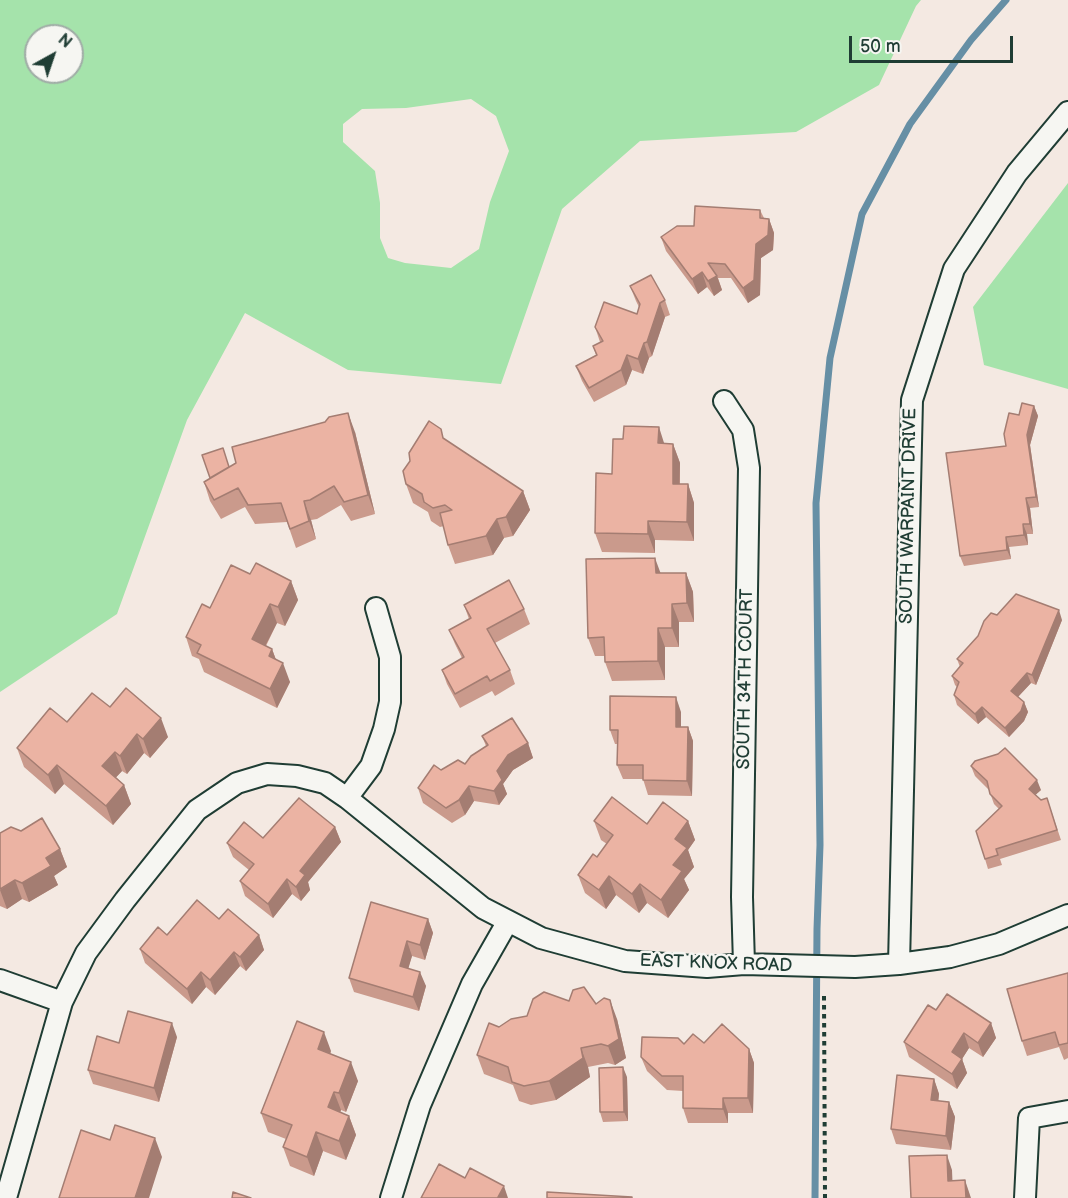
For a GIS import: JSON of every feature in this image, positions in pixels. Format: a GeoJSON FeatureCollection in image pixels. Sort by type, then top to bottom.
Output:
{"type":"FeatureCollection","features":[{"type":"Feature","properties":{"kind":"street","name":"SOUTH WARPAINT DRIVE"},"geometry":{"type":"LineString","coordinates":[[899,964],[912,400],[954,269],[1017,173],[1068,112]]}},
{"type":"Feature","properties":{"kind":"street","name":"SOUTH 34TH COURT"},"geometry":{"type":"LineString","coordinates":[[724,401],[743,430],[749,468],[742,897],[744,964]]}},
{"type":"Feature","properties":{"kind":"street"},"geometry":{"type":"LineString","coordinates":[[347,798],[371,766],[384,729],[390,702],[390,657],[376,608]]}},
{"type":"Feature","properties":{"kind":"street","name":"EAST KNOX ROAD"},"geometry":{"type":"LineString","coordinates":[[62,1002],[86,953],[197,810],[237,783],[267,774],[297,776],[325,783],[347,798],[483,908],[541,938],[625,961],[707,967],[744,964],[855,967],[899,964],[950,957],[999,944],[1068,915]]}},
{"type":"Feature","properties":{"kind":"street"},"geometry":{"type":"LineString","coordinates":[[391,1198],[420,1105],[472,984],[508,921]]}},
{"type":"Feature","properties":{"kind":"street"},"geometry":{"type":"LineString","coordinates":[[0,980],[62,1002],[6,1198]]}},
{"type":"Feature","properties":{"kind":"street"},"geometry":{"type":"LineString","coordinates":[[1025,1198],[1029,1118],[1068,1111]]}},
{"type":"Feature","properties":{"kind":"path"},"geometry":{"type":"LineString","coordinates":[[824,996],[825,1198]]}},
{"type":"Feature","properties":{"kind":"green space"},"geometry":{"type":"Polygon","coordinates":[[[0,0],[921,0],[916,6],[879,85],[796,132],[640,141],[562,209],[501,384],[348,370],[245,313],[187,420],[117,614],[0,692],[0,0]],[[471,99],[406,108],[362,109],[343,124],[343,142],[375,171],[380,203],[380,238],[388,258],[405,263],[451,268],[479,249],[490,202],[509,151],[496,116],[471,99]]]}},
{"type":"Feature","properties":{"kind":"green space"},"geometry":{"type":"Polygon","coordinates":[[[1068,183],[1068,389],[984,365],[973,307],[1068,183]]]}},
{"type":"Feature","properties":{"kind":"building"},"geometry":{"type":"Polygon","coordinates":[[[695,206],[760,210],[760,218],[769,219],[768,235],[756,244],[754,280],[743,288],[725,264],[708,263],[717,276],[708,281],[702,272],[692,279],[661,237],[677,226],[694,226],[695,206]]]}},
{"type":"Feature","properties":{"kind":"building"},"geometry":{"type":"Polygon","coordinates":[[[651,275],[665,300],[660,303],[647,342],[644,343],[638,359],[627,355],[621,370],[589,388],[576,366],[597,355],[593,346],[603,341],[595,327],[604,302],[637,314],[640,304],[630,286],[651,275]]]}},
{"type":"Feature","properties":{"kind":"building"},"geometry":{"type":"Polygon","coordinates":[[[1022,403],[1034,406],[1027,435],[1036,497],[1026,498],[1030,524],[1023,524],[1024,535],[1006,537],[1007,550],[960,556],[946,453],[1006,446],[1004,434],[1009,413],[1019,415],[1022,403]]]}},
{"type":"Feature","properties":{"kind":"building"},"geometry":{"type":"Polygon","coordinates":[[[348,413],[368,495],[344,502],[334,486],[304,501],[309,521],[290,529],[281,503],[248,505],[238,488],[214,500],[204,482],[236,463],[232,447],[325,422],[329,417],[348,413]]]}},
{"type":"Feature","properties":{"kind":"building"},"geometry":{"type":"Polygon","coordinates":[[[429,421],[441,429],[443,438],[523,491],[506,517],[497,519],[486,536],[448,545],[440,513],[452,510],[445,505],[433,508],[424,502],[422,494],[406,484],[403,471],[410,461],[409,453],[429,421]]]}},
{"type":"Feature","properties":{"kind":"building"},"geometry":{"type":"Polygon","coordinates":[[[624,426],[659,427],[658,443],[673,444],[673,484],[688,484],[687,522],[648,521],[648,534],[595,533],[596,473],[612,474],[613,439],[623,439],[624,426]]]}},
{"type":"Feature","properties":{"kind":"building"},"geometry":{"type":"Polygon","coordinates":[[[223,448],[229,467],[210,478],[202,455],[223,448]]]}},
{"type":"Feature","properties":{"kind":"building"},"geometry":{"type":"Polygon","coordinates":[[[655,558],[656,573],[686,573],[687,603],[672,604],[672,628],[658,628],[658,661],[605,662],[604,637],[588,638],[586,559],[655,558]]]}},
{"type":"Feature","properties":{"kind":"building"},"geometry":{"type":"Polygon","coordinates":[[[256,563],[291,581],[278,607],[270,604],[252,639],[272,649],[269,656],[283,663],[270,689],[197,653],[201,645],[186,637],[202,604],[210,608],[231,565],[250,574],[256,563]]]}},
{"type":"Feature","properties":{"kind":"building"},"geometry":{"type":"Polygon","coordinates":[[[509,580],[524,609],[487,629],[510,670],[490,681],[487,676],[455,694],[442,670],[464,657],[449,630],[471,618],[464,605],[509,580]]]}},
{"type":"Feature","properties":{"kind":"building"},"geometry":{"type":"Polygon","coordinates":[[[1016,594],[1059,610],[1032,675],[1027,673],[1011,691],[1024,702],[1021,711],[1005,728],[982,707],[975,714],[954,695],[959,682],[952,676],[963,663],[957,659],[978,636],[984,621],[991,613],[997,615],[1016,594]]]}},
{"type":"Feature","properties":{"kind":"building"},"geometry":{"type":"Polygon","coordinates":[[[126,688],[161,718],[143,739],[137,734],[120,756],[115,752],[102,766],[124,785],[106,806],[57,765],[48,775],[17,748],[50,708],[67,722],[92,693],[110,707],[126,688]]]}},
{"type":"Feature","properties":{"kind":"building"},"geometry":{"type":"Polygon","coordinates":[[[610,696],[676,697],[676,727],[688,727],[687,781],[643,780],[643,765],[617,765],[618,730],[610,730],[610,696]]]}},
{"type":"Feature","properties":{"kind":"building"},"geometry":{"type":"Polygon","coordinates":[[[512,718],[528,743],[508,755],[497,771],[502,780],[494,791],[469,786],[459,800],[446,808],[418,788],[434,765],[441,770],[458,760],[465,764],[471,756],[488,745],[482,736],[512,718]]]}},
{"type":"Feature","properties":{"kind":"building"},"geometry":{"type":"Polygon","coordinates":[[[1005,748],[1037,780],[1029,789],[1041,800],[1047,798],[1057,830],[996,849],[998,855],[985,859],[976,831],[1002,806],[990,794],[987,781],[971,766],[975,761],[998,754],[1005,748]]]}},
{"type":"Feature","properties":{"kind":"building"},"geometry":{"type":"Polygon","coordinates":[[[612,797],[647,824],[663,802],[688,821],[675,839],[687,848],[673,865],[682,871],[661,900],[640,884],[632,894],[609,876],[599,890],[578,875],[593,854],[597,857],[613,835],[594,821],[612,797]]]}},
{"type":"Feature","properties":{"kind":"building"},"geometry":{"type":"Polygon","coordinates":[[[299,798],[335,827],[300,871],[305,875],[296,887],[287,879],[268,904],[240,881],[254,864],[227,843],[244,822],[263,838],[299,798]]]}},
{"type":"Feature","properties":{"kind":"building"},"geometry":{"type":"Polygon","coordinates":[[[42,818],[60,849],[46,858],[51,866],[22,883],[15,880],[0,889],[0,833],[11,827],[21,831],[42,818]]]}},
{"type":"Feature","properties":{"kind":"building"},"geometry":{"type":"Polygon","coordinates":[[[197,900],[219,919],[228,909],[259,935],[240,957],[234,952],[210,980],[201,972],[187,989],[140,949],[158,927],[167,935],[197,900]]]}},
{"type":"Feature","properties":{"kind":"building"},"geometry":{"type":"Polygon","coordinates":[[[371,902],[428,919],[420,945],[407,941],[400,966],[420,972],[413,997],[349,978],[371,902]]]}},
{"type":"Feature","properties":{"kind":"building"},"geometry":{"type":"Polygon","coordinates":[[[1068,973],[1068,1043],[1059,1045],[1055,1032],[1022,1041],[1007,989],[1068,973]]]}},
{"type":"Feature","properties":{"kind":"building"},"geometry":{"type":"Polygon","coordinates":[[[584,987],[596,1004],[604,998],[610,1000],[619,1039],[608,1046],[601,1044],[581,1048],[583,1058],[549,1081],[524,1086],[512,1082],[508,1067],[477,1055],[489,1023],[499,1027],[511,1019],[527,1016],[533,999],[544,992],[569,1001],[573,990],[584,987]]]}},
{"type":"Feature","properties":{"kind":"building"},"geometry":{"type":"Polygon","coordinates":[[[947,994],[991,1023],[978,1043],[964,1033],[952,1052],[962,1059],[952,1074],[904,1042],[928,1005],[936,1010],[947,994]]]}},
{"type":"Feature","properties":{"kind":"building"},"geometry":{"type":"Polygon","coordinates":[[[128,1011],[172,1023],[154,1088],[88,1070],[97,1036],[119,1043],[128,1011]]]}},
{"type":"Feature","properties":{"kind":"building"},"geometry":{"type":"Polygon","coordinates":[[[297,1021],[324,1032],[318,1049],[351,1062],[339,1093],[334,1092],[328,1107],[349,1116],[339,1141],[316,1132],[307,1157],[283,1147],[292,1125],[261,1113],[297,1021]]]}},
{"type":"Feature","properties":{"kind":"building"},"geometry":{"type":"Polygon","coordinates":[[[722,1024],[749,1049],[748,1098],[723,1098],[723,1109],[683,1108],[683,1076],[662,1076],[641,1057],[642,1037],[678,1038],[684,1044],[693,1034],[704,1043],[722,1024]]]}},
{"type":"Feature","properties":{"kind":"building"},"geometry":{"type":"Polygon","coordinates":[[[623,1067],[624,1112],[600,1112],[599,1068],[623,1067]]]}},
{"type":"Feature","properties":{"kind":"building"},"geometry":{"type":"Polygon","coordinates":[[[897,1075],[934,1079],[931,1100],[949,1102],[946,1136],[891,1129],[897,1075]]]}},
{"type":"Feature","properties":{"kind":"building"},"geometry":{"type":"Polygon","coordinates":[[[115,1125],[155,1138],[135,1198],[59,1198],[81,1130],[110,1140],[115,1125]]]}},
{"type":"Feature","properties":{"kind":"building"},"geometry":{"type":"Polygon","coordinates":[[[947,1155],[948,1181],[965,1180],[966,1198],[911,1198],[909,1156],[947,1155]]]}},
{"type":"Feature","properties":{"kind":"building"},"geometry":{"type":"Polygon","coordinates":[[[439,1164],[465,1178],[470,1168],[504,1186],[499,1198],[421,1198],[439,1164]]]}},
{"type":"Feature","properties":{"kind":"building"},"geometry":{"type":"Polygon","coordinates":[[[233,1192],[251,1198],[232,1198],[233,1192]]]}},
{"type":"Feature","properties":{"kind":"building"},"geometry":{"type":"Polygon","coordinates":[[[547,1192],[632,1197],[632,1198],[547,1198],[547,1192]]]}},
{"type":"Feature","properties":{"kind":"waterway"},"geometry":{"type":"LineString","coordinates":[[815,1198],[817,929],[820,845],[816,503],[830,358],[862,214],[910,124],[971,40],[1006,0]]}}]}
